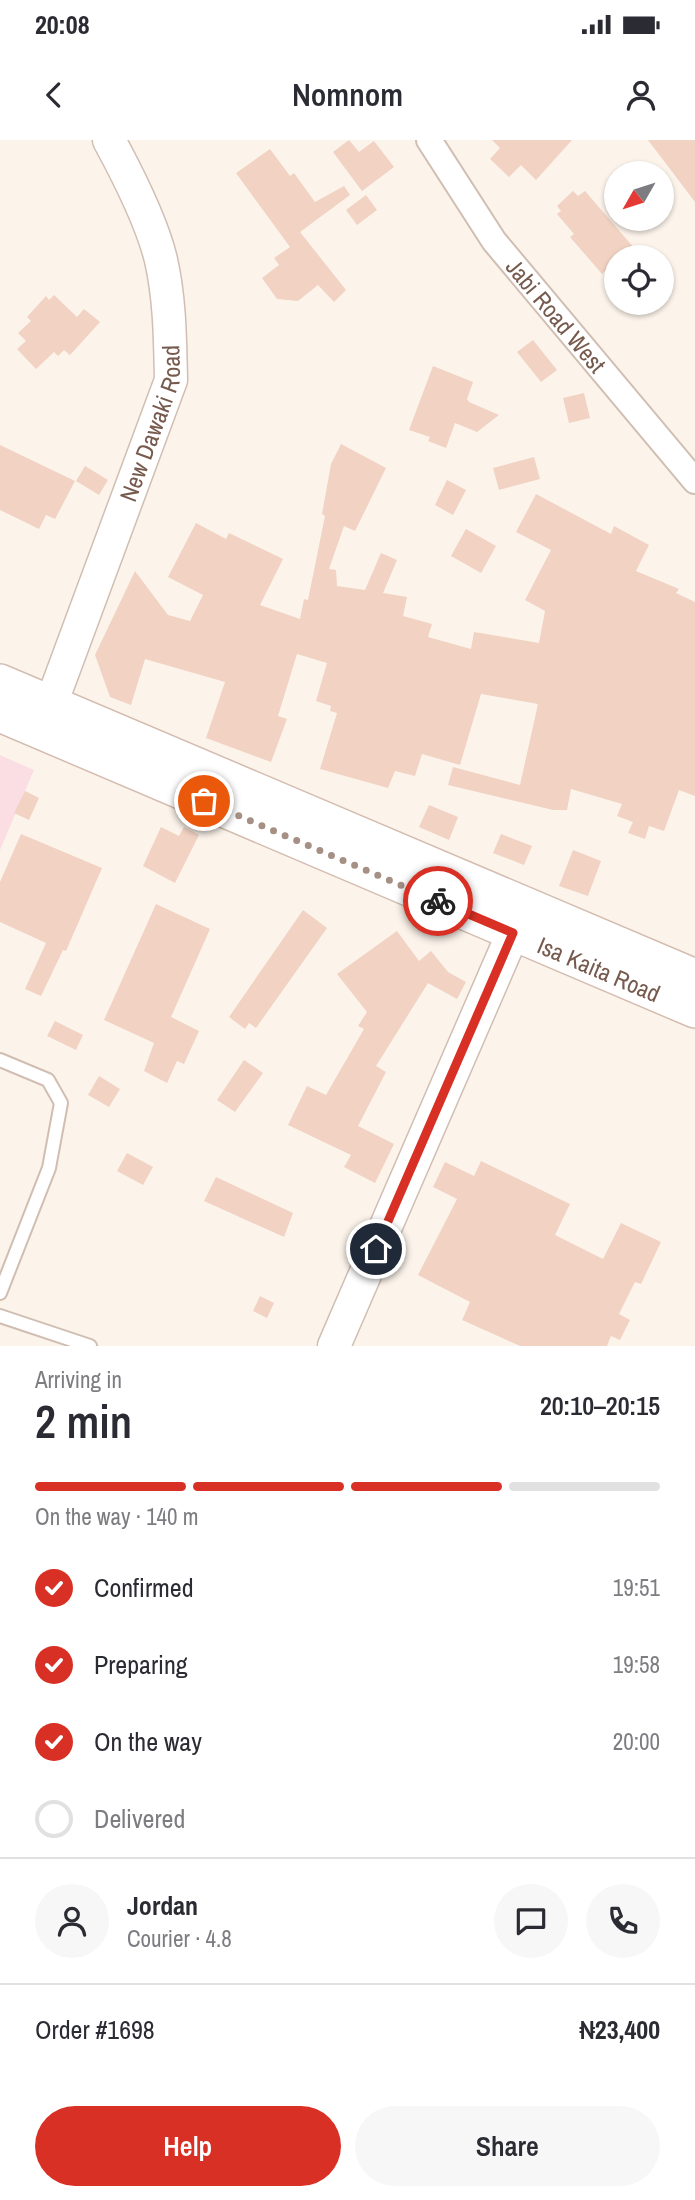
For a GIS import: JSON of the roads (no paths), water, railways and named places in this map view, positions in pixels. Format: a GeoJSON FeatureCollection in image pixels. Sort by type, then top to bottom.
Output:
{"type":"FeatureCollection","features":[{"type":"Feature","properties":{"kind":"main road","name":"Isa Kaita Road"},"geometry":{"type":"LineString","coordinates":[[0,682],[695,977]]}},
{"type":"Feature","properties":{"kind":"main road","name":"Isa Kaita Road"},"geometry":{"type":"LineString","coordinates":[[0,714],[695,1010]]}},
{"type":"Feature","properties":{"kind":"street","name":"New Dawaki Road"},"geometry":{"type":"LineString","coordinates":[[51,704],[170,380],[170,323],[160,258],[125,170],[109,140]]}},
{"type":"Feature","properties":{"kind":"street","name":"Jabi Road West"},"geometry":{"type":"LineString","coordinates":[[429,140],[494,241],[695,481]]}},
{"type":"Feature","properties":{"kind":"street"},"geometry":{"type":"LineString","coordinates":[[334,1346],[513,933]]}},
{"type":"Feature","properties":{"kind":"lane"},"geometry":{"type":"LineString","coordinates":[[0,1060],[48,1080],[61,1103],[49,1168],[0,1293]]}},
{"type":"Feature","properties":{"kind":"lane"},"geometry":{"type":"LineString","coordinates":[[0,1316],[90,1346]]}}]}
